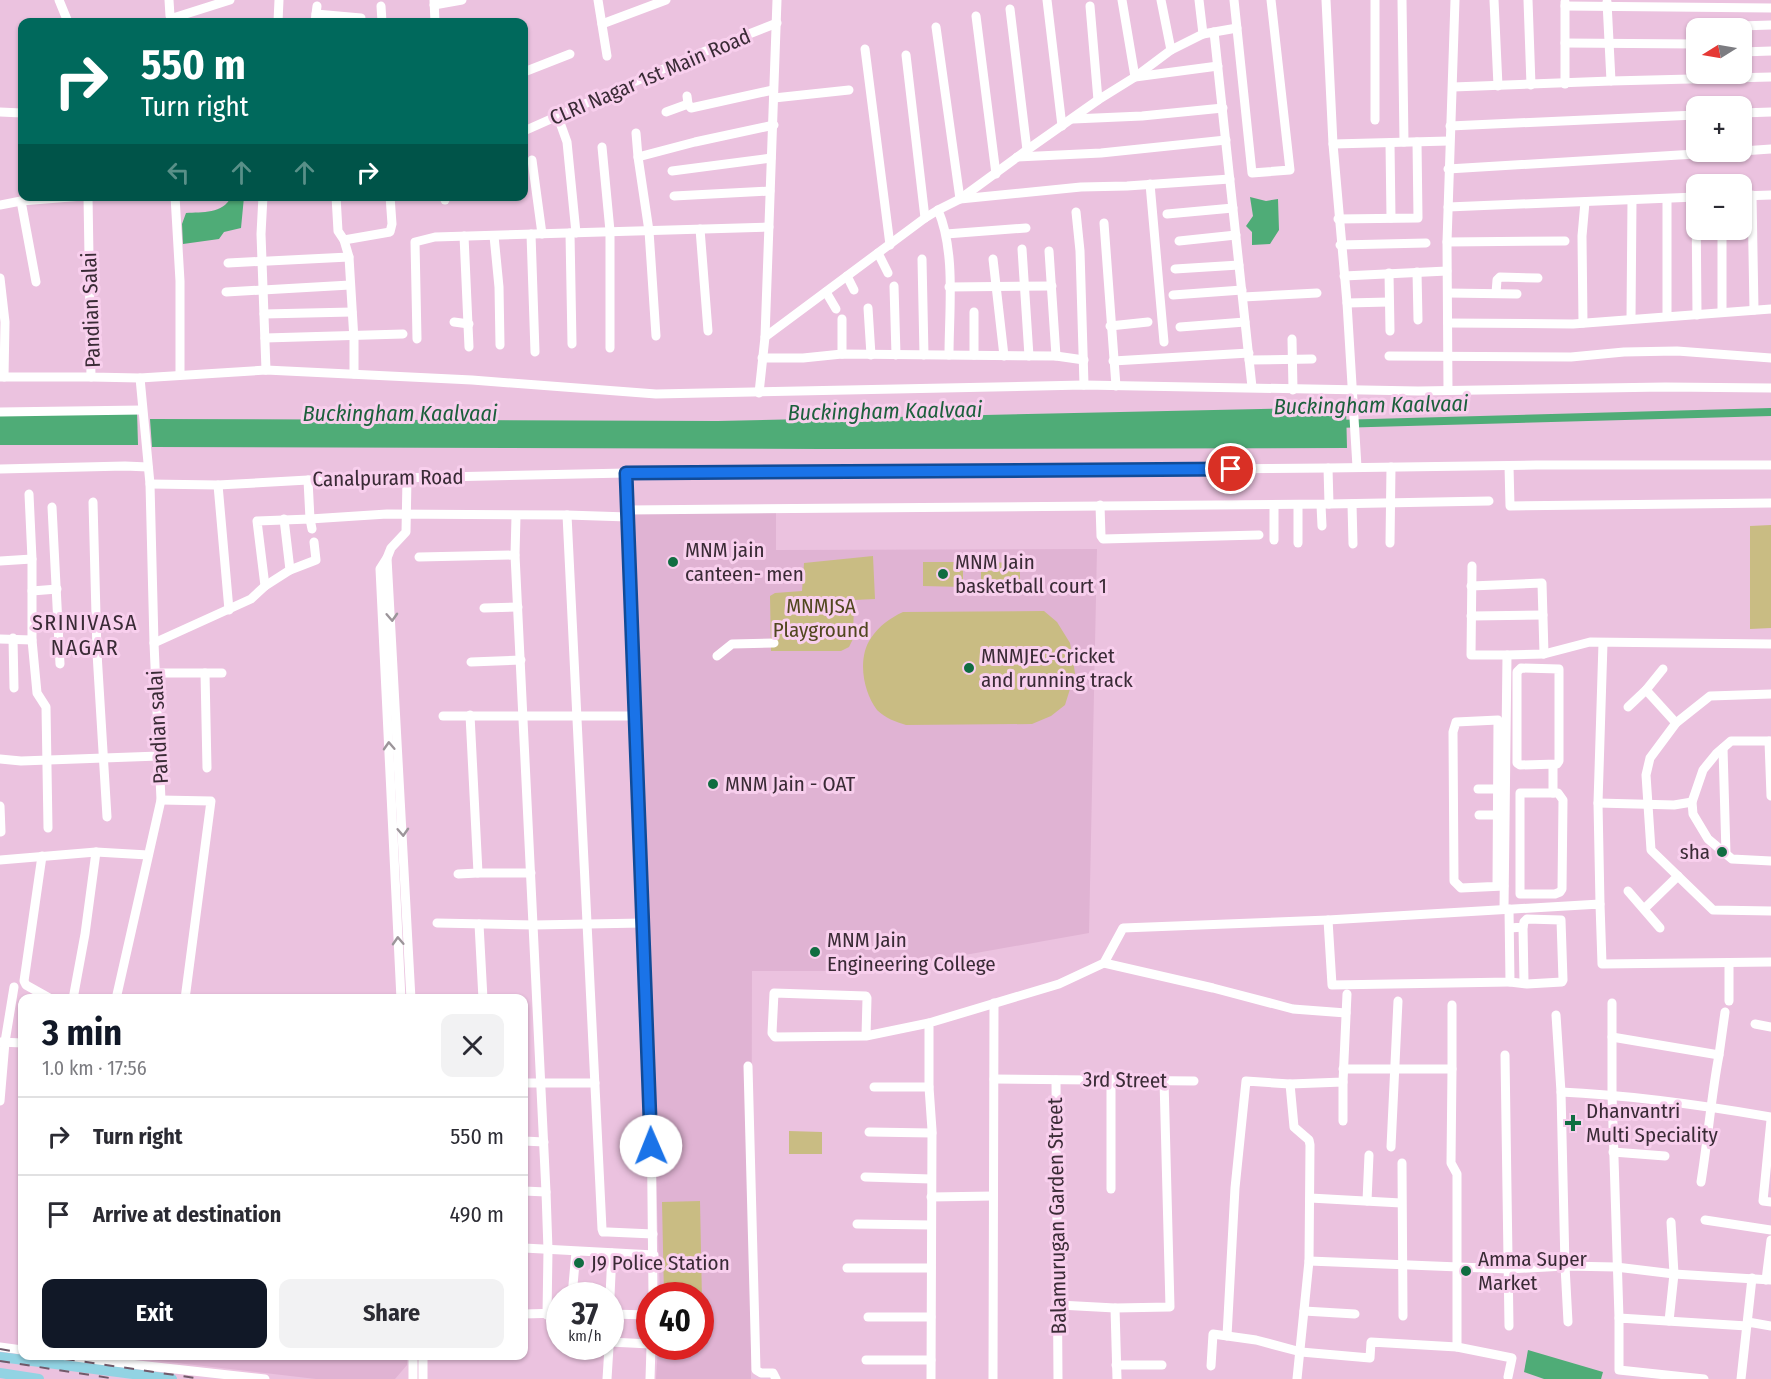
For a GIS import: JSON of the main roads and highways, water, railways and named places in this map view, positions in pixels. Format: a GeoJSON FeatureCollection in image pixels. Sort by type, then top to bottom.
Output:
{"type":"FeatureCollection","features":[{"type":"Feature","properties":{"kind":"main road"},"geometry":{"type":"LineString","coordinates":[[0,1357],[18,1357]]}},
{"type":"Feature","properties":{"kind":"main road"},"geometry":{"type":"LineString","coordinates":[[61,1360],[83,1374],[172,1379]]}},
{"type":"Feature","properties":{"kind":"main road"},"geometry":{"type":"LineString","coordinates":[[0,1373],[39,1379]]}},
{"type":"Feature","properties":{"kind":"waterway","name":"Buckingham Kaalvaai"},"geometry":{"type":"LineString","coordinates":[[1335,424],[1771,412]]}},
{"type":"Feature","properties":{"kind":"railway"},"geometry":{"type":"LineString","coordinates":[[0,1349],[18,1352]]}},
{"type":"Feature","properties":{"kind":"railway"},"geometry":{"type":"LineString","coordinates":[[72,1360],[202,1379]]}},
{"type":"Feature","properties":{"kind":"railway"},"geometry":{"type":"LineString","coordinates":[[0,1361],[116,1379]]}},
{"type":"Feature","properties":{"kind":"place","name":"MNM jain canteen- men"},"geometry":{"type":"Point","coordinates":[673,562]}},
{"type":"Feature","properties":{"kind":"place","name":"MNM Jain basketball court 1"},"geometry":{"type":"Point","coordinates":[943,574]}},
{"type":"Feature","properties":{"kind":"place","name":"MNMJEC-Cricket and running track"},"geometry":{"type":"Point","coordinates":[969,668]}},
{"type":"Feature","properties":{"kind":"place","name":"MNM Jain - OAT"},"geometry":{"type":"Point","coordinates":[713,784]}},
{"type":"Feature","properties":{"kind":"place","name":"sha"},"geometry":{"type":"Point","coordinates":[1722,852]}},
{"type":"Feature","properties":{"kind":"place","name":"MNM Jain Engineering College"},"geometry":{"type":"Point","coordinates":[815,952]}},
{"type":"Feature","properties":{"kind":"place","name":"Dhanvantri Multi Speciality"},"geometry":{"type":"Point","coordinates":[1573,1123]}},
{"type":"Feature","properties":{"kind":"place","name":"J9 Police Station"},"geometry":{"type":"Point","coordinates":[579,1263]}},
{"type":"Feature","properties":{"kind":"place","name":"Amma Super Market"},"geometry":{"type":"Point","coordinates":[1466,1271]}},
{"type":"Feature","properties":{"kind":"district","name":"SRINIVASA NAGAR"},"geometry":{"type":"Point","coordinates":[85,634]}},
{"type":"Feature","properties":{"kind":"park label","name":"MNMJSA Playground"},"geometry":{"type":"Point","coordinates":[821,618]}}]}
